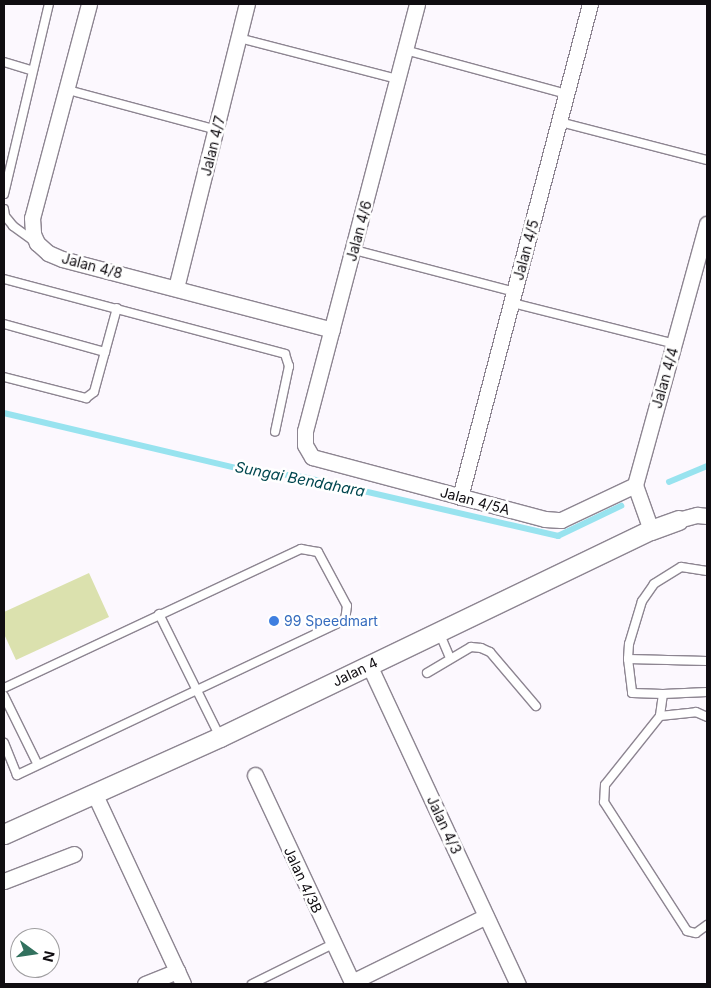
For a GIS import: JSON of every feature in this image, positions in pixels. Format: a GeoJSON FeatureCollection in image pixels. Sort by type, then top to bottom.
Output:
{"type":"FeatureCollection","features":[{"type":"Feature","properties":{"kind":"street"},"geometry":{"type":"LineString","coordinates":[[37,243],[33,234],[32,218],[68,90],[89,4]]}},
{"type":"Feature","properties":{"kind":"street","name":"Jalan 4/7"},"geometry":{"type":"LineString","coordinates":[[176,288],[247,4]]}},
{"type":"Feature","properties":{"kind":"street","name":"Jalan 4/6"},"geometry":{"type":"LineString","coordinates":[[312,457],[305,445],[304,431],[354,250],[418,4]]}},
{"type":"Feature","properties":{"kind":"street","name":"Jalan 4/5"},"geometry":{"type":"LineString","coordinates":[[460,496],[590,4]]}},
{"type":"Feature","properties":{"kind":"street","name":"Jalan 4/4"},"geometry":{"type":"LineString","coordinates":[[635,485],[707,224]]}},
{"type":"Feature","properties":{"kind":"street","name":"Jalan 4/8"},"geometry":{"type":"LineString","coordinates":[[37,243],[48,253],[62,259],[332,330]]}},
{"type":"Feature","properties":{"kind":"street","name":"Jalan 4/5A"},"geometry":{"type":"LineString","coordinates":[[312,457],[545,519],[561,520],[635,485]]}},
{"type":"Feature","properties":{"kind":"street"},"geometry":{"type":"LineString","coordinates":[[635,485],[651,530]]}},
{"type":"Feature","properties":{"kind":"street","name":"Jalan 4"},"geometry":{"type":"LineString","coordinates":[[4,834],[95,795],[220,737],[651,530],[697,515],[707,516]]}},
{"type":"Feature","properties":{"kind":"street","name":"Jalan 4/3"},"geometry":{"type":"LineString","coordinates":[[369,665],[518,984]]}},
{"type":"Feature","properties":{"kind":"street","name":"Jalan 4/3B"},"geometry":{"type":"LineString","coordinates":[[254,775],[353,983]]}},
{"type":"Feature","properties":{"kind":"street"},"geometry":{"type":"LineString","coordinates":[[95,795],[180,977],[145,984]]}},
{"type":"Feature","properties":{"kind":"street"},"geometry":{"type":"LineString","coordinates":[[4,881],[74,854]]}},
{"type":"Feature","properties":{"kind":"street"},"geometry":{"type":"LineString","coordinates":[[353,983],[486,916]]}},
{"type":"Feature","properties":{"kind":"lane"},"geometry":{"type":"LineString","coordinates":[[4,194],[49,4]]}},
{"type":"Feature","properties":{"kind":"lane"},"geometry":{"type":"LineString","coordinates":[[239,38],[398,79]]}},
{"type":"Feature","properties":{"kind":"lane"},"geometry":{"type":"LineString","coordinates":[[405,50],[567,94]]}},
{"type":"Feature","properties":{"kind":"lane"},"geometry":{"type":"LineString","coordinates":[[4,62],[32,70]]}},
{"type":"Feature","properties":{"kind":"lane"},"geometry":{"type":"LineString","coordinates":[[68,90],[217,130]]}},
{"type":"Feature","properties":{"kind":"lane"},"geometry":{"type":"LineString","coordinates":[[560,122],[707,160]]}},
{"type":"Feature","properties":{"kind":"lane"},"geometry":{"type":"LineString","coordinates":[[4,209],[5,216],[13,226],[37,243]]}},
{"type":"Feature","properties":{"kind":"lane"},"geometry":{"type":"LineString","coordinates":[[354,250],[675,344]]}},
{"type":"Feature","properties":{"kind":"lane"},"geometry":{"type":"LineString","coordinates":[[4,279],[285,354],[289,366],[275,432]]}},
{"type":"Feature","properties":{"kind":"lane"},"geometry":{"type":"LineString","coordinates":[[4,377],[86,398],[94,392],[117,308]]}},
{"type":"Feature","properties":{"kind":"lane"},"geometry":{"type":"LineString","coordinates":[[4,324],[105,352]]}},
{"type":"Feature","properties":{"kind":"lane"},"geometry":{"type":"LineString","coordinates":[[4,688],[301,549],[318,552],[347,606],[345,620],[37,763],[16,775],[4,742]]}},
{"type":"Feature","properties":{"kind":"lane"},"geometry":{"type":"LineString","coordinates":[[707,571],[681,567],[654,584],[642,601],[629,644],[628,659],[632,693],[707,692]]}},
{"type":"Feature","properties":{"kind":"lane"},"geometry":{"type":"LineString","coordinates":[[159,614],[220,737]]}},
{"type":"Feature","properties":{"kind":"lane"},"geometry":{"type":"LineString","coordinates":[[439,632],[450,658]]}},
{"type":"Feature","properties":{"kind":"lane"},"geometry":{"type":"LineString","coordinates":[[428,673],[450,658],[472,647],[481,648],[490,652],[536,706]]}},
{"type":"Feature","properties":{"kind":"lane"},"geometry":{"type":"LineString","coordinates":[[628,659],[707,661]]}},
{"type":"Feature","properties":{"kind":"lane"},"geometry":{"type":"LineString","coordinates":[[663,694],[660,716],[605,785],[604,802],[687,931],[696,933],[707,924]]}},
{"type":"Feature","properties":{"kind":"lane"},"geometry":{"type":"LineString","coordinates":[[4,696],[37,763]]}},
{"type":"Feature","properties":{"kind":"lane"},"geometry":{"type":"LineString","coordinates":[[660,716],[696,712],[707,717]]}},
{"type":"Feature","properties":{"kind":"lane"},"geometry":{"type":"LineString","coordinates":[[252,984],[333,944]]}},
{"type":"Feature","properties":{"kind":"green space"},"geometry":{"type":"Polygon","coordinates":[[[89,573],[109,617],[16,660],[4,634],[4,612],[89,573]]]}},
{"type":"Feature","properties":{"kind":"waterway","name":"Sungai Bendahara"},"geometry":{"type":"LineString","coordinates":[[4,413],[237,468],[303,477],[558,536],[621,506]]}},
{"type":"Feature","properties":{"kind":"waterway","name":"Sungai Bendahara"},"geometry":{"type":"LineString","coordinates":[[669,482],[707,466]]}},
{"type":"Feature","properties":{"kind":"place","name":"99 Speedmart"},"geometry":{"type":"Point","coordinates":[274,621]}}]}
